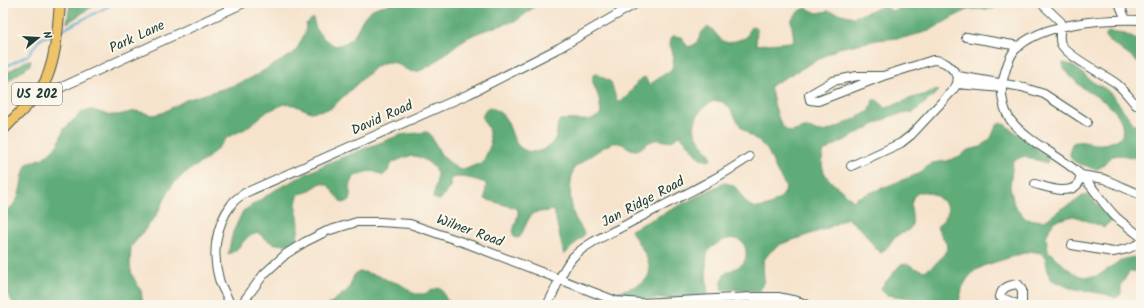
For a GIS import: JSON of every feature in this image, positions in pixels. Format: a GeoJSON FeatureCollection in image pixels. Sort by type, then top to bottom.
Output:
{"type":"FeatureCollection","features":[{"type":"Feature","properties":{"kind":"main road","name":"US 202"},"geometry":{"type":"LineString","coordinates":[[3,130],[40,90],[49,71],[54,49],[60,7]]}},
{"type":"Feature","properties":{"kind":"street","name":"Park Lane"},"geometry":{"type":"LineString","coordinates":[[40,90],[51,91],[62,87],[244,3]]}},
{"type":"Feature","properties":{"kind":"street","name":"David Road"},"geometry":{"type":"LineString","coordinates":[[230,305],[219,281],[215,259],[216,241],[222,220],[232,204],[245,193],[469,94],[559,48],[637,3]]}},
{"type":"Feature","properties":{"kind":"street"},"geometry":{"type":"LineString","coordinates":[[1041,3],[1061,22],[1060,38],[1064,48],[1084,64],[1117,85],[1136,105]]}},
{"type":"Feature","properties":{"kind":"street"},"geometry":{"type":"LineString","coordinates":[[1119,3],[1126,20]]}},
{"type":"Feature","properties":{"kind":"street"},"geometry":{"type":"LineString","coordinates":[[1141,20],[1091,21],[1035,36],[1019,46],[1013,52],[1002,85],[1006,108],[1012,122],[1025,134],[1081,175],[1117,217],[1141,237]]}},
{"type":"Feature","properties":{"kind":"street"},"geometry":{"type":"LineString","coordinates":[[966,37],[1019,46]]}},
{"type":"Feature","properties":{"kind":"street"},"geometry":{"type":"LineString","coordinates":[[883,76],[857,76],[833,81],[809,94],[810,100],[818,101],[883,76],[933,60],[940,60],[951,66],[958,80]]}},
{"type":"Feature","properties":{"kind":"street"},"geometry":{"type":"LineString","coordinates":[[958,80],[1022,86],[1044,94],[1087,122]]}},
{"type":"Feature","properties":{"kind":"street"},"geometry":{"type":"LineString","coordinates":[[851,166],[901,143],[911,135],[931,115],[958,80]]}},
{"type":"Feature","properties":{"kind":"street","name":"Jan Ridge Road"},"geometry":{"type":"LineString","coordinates":[[547,305],[563,270],[572,258],[583,248],[697,188],[735,167],[749,157]]}},
{"type":"Feature","properties":{"kind":"street"},"geometry":{"type":"LineString","coordinates":[[1035,184],[1064,190],[1072,188],[1078,184],[1081,175]]}},
{"type":"Feature","properties":{"kind":"street"},"geometry":{"type":"LineString","coordinates":[[1081,175],[1104,180],[1141,195]]}},
{"type":"Feature","properties":{"kind":"street","name":"Wilner Road"},"geometry":{"type":"LineString","coordinates":[[241,305],[264,274],[286,254],[327,231],[357,222],[380,222],[410,224],[471,245],[616,301],[642,303],[778,297],[808,305]]}},
{"type":"Feature","properties":{"kind":"street"},"geometry":{"type":"LineString","coordinates":[[1072,245],[1114,252],[1127,249],[1141,243]]}},
{"type":"Feature","properties":{"kind":"street"},"geometry":{"type":"LineString","coordinates":[[1019,305],[1000,297],[1003,289],[1010,285],[1018,284],[1022,290],[1022,305]]}},
{"type":"Feature","properties":{"kind":"green space"},"geometry":{"type":"Polygon","coordinates":[[[70,3],[98,3],[67,23],[70,3]]]}},
{"type":"Feature","properties":{"kind":"green space"},"geometry":{"type":"Polygon","coordinates":[[[394,3],[539,3],[517,20],[468,37],[425,69],[413,72],[394,63],[382,63],[374,68],[330,109],[311,112],[294,105],[285,104],[268,111],[245,129],[228,137],[208,158],[185,173],[172,185],[156,216],[131,247],[130,266],[132,275],[141,291],[143,305],[10,305],[13,302],[3,288],[3,213],[16,201],[27,164],[43,158],[50,152],[58,144],[64,129],[83,111],[92,110],[109,115],[118,115],[136,111],[153,115],[162,113],[186,100],[232,86],[249,79],[291,55],[297,49],[305,33],[306,24],[313,18],[318,32],[327,41],[336,46],[351,39],[363,19],[373,9],[394,3]]]}},
{"type":"Feature","properties":{"kind":"green space"},"geometry":{"type":"Polygon","coordinates":[[[913,3],[1002,3],[992,9],[970,9],[929,31],[907,37],[877,40],[839,48],[770,86],[777,114],[782,125],[787,131],[790,132],[806,128],[824,132],[838,127],[870,111],[873,100],[877,100],[886,108],[927,94],[934,90],[939,91],[914,112],[891,116],[824,151],[822,160],[823,168],[826,174],[835,185],[853,201],[857,198],[918,174],[932,163],[947,161],[960,156],[968,150],[981,147],[991,138],[996,126],[1000,123],[1004,124],[1029,142],[1048,159],[1047,163],[1024,156],[1013,161],[1010,186],[1014,205],[1026,219],[1044,221],[1084,195],[1088,195],[1111,221],[1104,227],[1074,216],[1054,221],[1046,236],[1048,251],[1073,273],[1085,277],[1094,277],[1099,275],[1114,265],[1129,258],[1141,258],[1141,270],[1129,272],[1121,285],[1121,294],[1116,298],[1105,294],[1070,288],[1052,280],[1049,276],[1045,257],[1041,253],[1030,251],[986,265],[974,271],[963,286],[958,305],[923,305],[910,298],[887,295],[880,289],[900,265],[908,264],[924,271],[938,262],[948,247],[937,227],[946,216],[948,208],[942,200],[927,192],[918,193],[912,200],[911,227],[898,235],[881,253],[863,231],[847,218],[828,228],[781,244],[771,251],[763,261],[764,281],[760,291],[721,289],[725,274],[740,266],[745,261],[746,257],[744,244],[736,239],[731,239],[720,242],[708,252],[706,268],[708,295],[645,299],[622,298],[616,296],[617,292],[640,284],[648,276],[648,262],[631,230],[724,183],[735,187],[746,202],[759,208],[772,204],[785,192],[785,185],[767,150],[744,130],[727,106],[719,101],[708,104],[703,108],[696,119],[696,135],[712,159],[708,161],[701,159],[680,135],[671,141],[652,141],[636,150],[630,149],[620,143],[613,143],[599,150],[574,168],[572,174],[571,200],[575,218],[582,228],[584,235],[564,255],[554,210],[533,213],[520,237],[516,238],[513,235],[518,216],[518,209],[485,199],[486,183],[468,178],[458,177],[450,179],[450,187],[440,200],[433,198],[437,179],[436,170],[424,160],[415,156],[402,158],[392,163],[388,171],[382,176],[372,171],[353,177],[350,184],[350,201],[342,203],[328,185],[321,183],[307,192],[299,194],[296,207],[299,228],[295,242],[281,245],[267,240],[260,233],[254,234],[249,236],[237,249],[228,254],[233,232],[243,211],[277,189],[330,162],[400,135],[427,132],[430,134],[442,156],[458,169],[466,169],[483,162],[491,144],[488,128],[482,118],[485,110],[490,107],[505,118],[515,141],[519,146],[524,150],[534,152],[540,151],[550,145],[554,140],[560,120],[588,120],[597,117],[601,113],[599,98],[593,83],[593,75],[597,74],[611,82],[617,102],[626,97],[642,78],[645,77],[649,85],[672,69],[674,57],[670,46],[670,39],[673,36],[681,37],[688,47],[697,42],[704,29],[710,27],[722,41],[729,43],[745,38],[748,35],[750,28],[754,26],[757,29],[756,45],[791,42],[794,40],[791,20],[799,11],[806,8],[817,13],[829,11],[854,17],[885,6],[892,11],[913,3]]]}},
{"type":"Feature","properties":{"kind":"green space"},"geometry":{"type":"Polygon","coordinates":[[[1108,32],[1125,34],[1141,42],[1141,64],[1109,41],[1106,38],[1106,34],[1108,32]]]}},
{"type":"Feature","properties":{"kind":"green space"},"geometry":{"type":"Polygon","coordinates":[[[30,60],[30,65],[3,85],[3,75],[30,60]]]}},
{"type":"Feature","properties":{"kind":"green space"},"geometry":{"type":"Polygon","coordinates":[[[1063,63],[1076,68],[1094,83],[1107,90],[1114,98],[1141,132],[1141,160],[1116,155],[1108,159],[1101,167],[1096,169],[1078,163],[1071,158],[1070,153],[1073,143],[1081,142],[1098,144],[1113,141],[1122,136],[1122,127],[1120,118],[1115,111],[1109,105],[1079,85],[1065,70],[1063,63]]]}},
{"type":"Feature","properties":{"kind":"green space"},"geometry":{"type":"Polygon","coordinates":[[[359,272],[382,277],[400,284],[415,294],[424,294],[438,288],[442,290],[446,299],[453,305],[328,305],[349,289],[354,275],[359,272]]]}},
{"type":"Feature","properties":{"kind":"waterway"},"geometry":{"type":"LineString","coordinates":[[60,31],[109,6]]}},
{"type":"Feature","properties":{"kind":"waterway"},"geometry":{"type":"LineString","coordinates":[[3,68],[28,55],[40,39],[54,34]]}}]}
